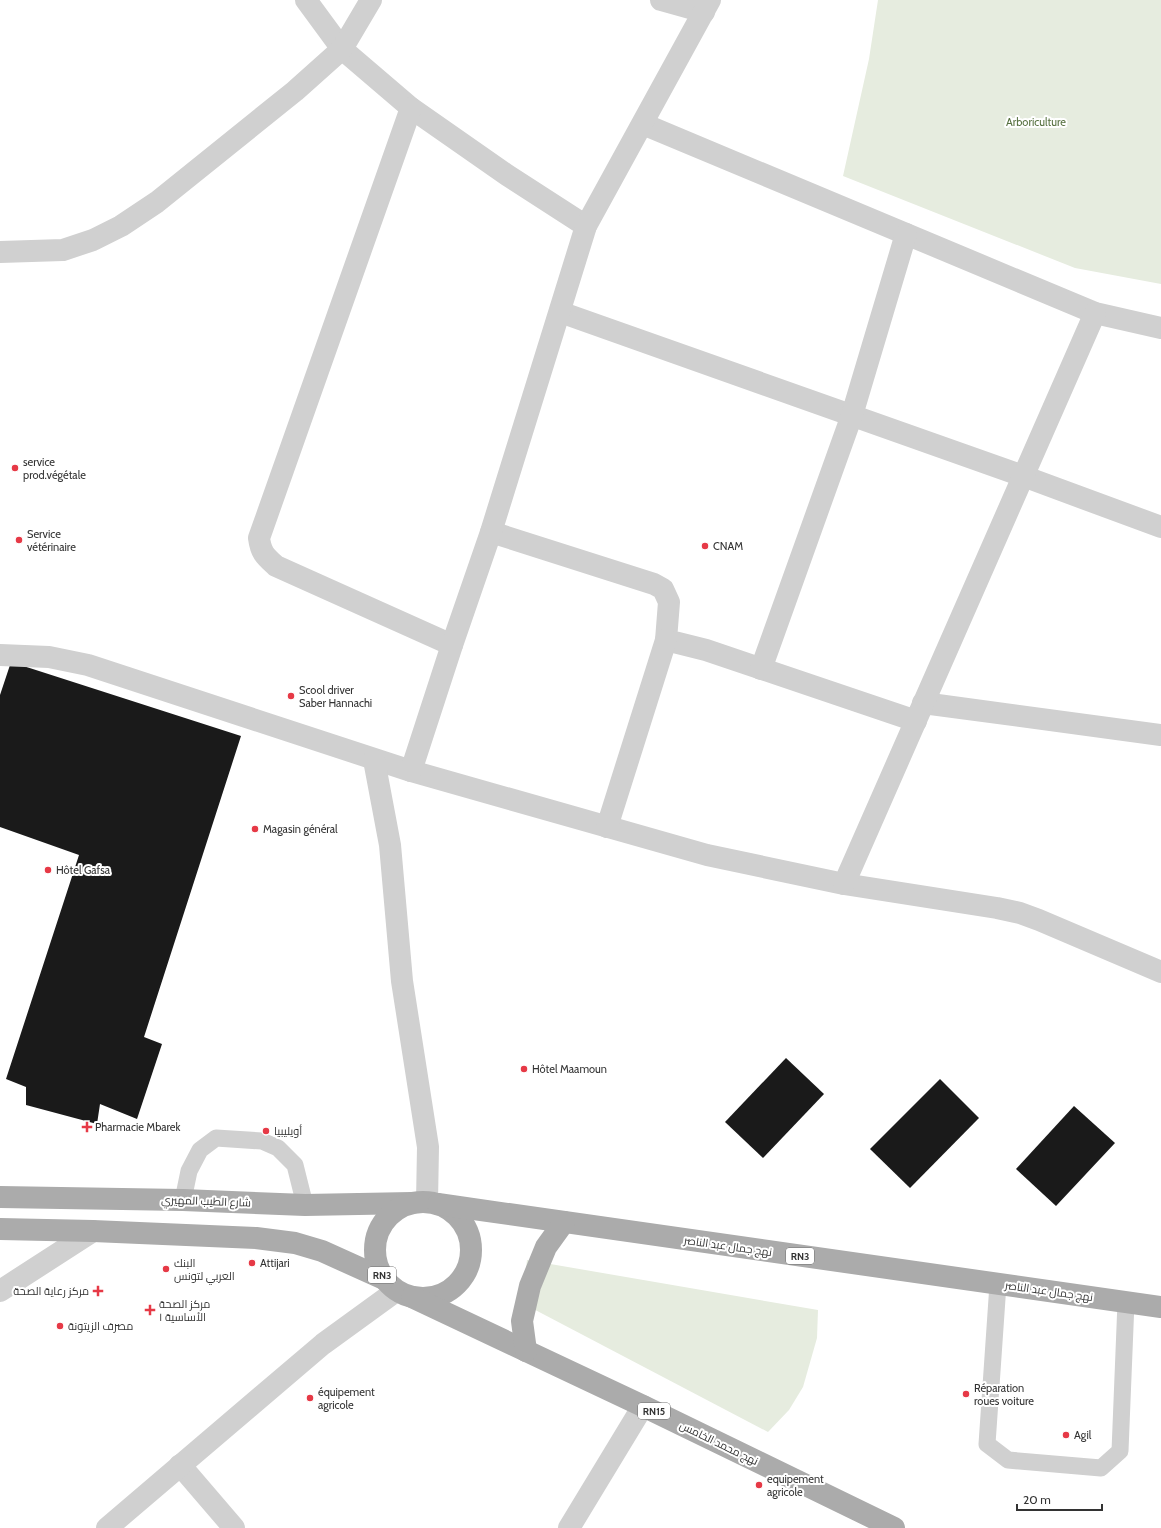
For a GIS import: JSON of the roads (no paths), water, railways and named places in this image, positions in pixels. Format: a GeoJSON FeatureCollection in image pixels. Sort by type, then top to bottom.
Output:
{"type":"FeatureCollection","features":[{"type":"Feature","properties":{"kind":"main road","name":"شارع الطيب المهيري"},"geometry":{"type":"LineString","coordinates":[[0,1197],[183,1200],[305,1205],[426,1203]]}},
{"type":"Feature","properties":{"kind":"main road","name":"نهج جمال عبد الناصر"},"geometry":{"type":"LineString","coordinates":[[426,1203],[1161,1307]]}},
{"type":"Feature","properties":{"kind":"main road","name":"RN3"},"geometry":{"type":"LineString","coordinates":[[398,1289],[377,1265],[375,1250],[378,1234],[386,1220],[398,1210],[426,1203]]}},
{"type":"Feature","properties":{"kind":"main road"},"geometry":{"type":"LineString","coordinates":[[0,1229],[93,1231],[256,1238],[295,1243],[322,1251],[398,1289],[428,1298],[443,1294],[457,1285],[466,1272],[470,1257],[470,1241],[464,1226],[454,1214],[426,1203]]}},
{"type":"Feature","properties":{"kind":"main road"},"geometry":{"type":"LineString","coordinates":[[526,1351],[522,1321],[530,1286],[546,1247],[564,1222]]}},
{"type":"Feature","properties":{"kind":"main road","name":"نهج محمد الخامس"},"geometry":{"type":"LineString","coordinates":[[398,1289],[894,1528]]}},
{"type":"Feature","properties":{"kind":"street"},"geometry":{"type":"LineString","coordinates":[[306,0],[342,50],[411,108],[507,175],[586,226]]}},
{"type":"Feature","properties":{"kind":"street"},"geometry":{"type":"LineString","coordinates":[[0,252],[63,250],[93,240],[121,226],[157,202],[295,91],[342,50],[370,0]]}},
{"type":"Feature","properties":{"kind":"street"},"geometry":{"type":"LineString","coordinates":[[411,771],[491,532],[586,226],[707,6],[661,0]]}},
{"type":"Feature","properties":{"kind":"street"},"geometry":{"type":"LineString","coordinates":[[411,108],[260,538],[261,550],[276,566],[452,646]]}},
{"type":"Feature","properties":{"kind":"street"},"geometry":{"type":"LineString","coordinates":[[643,124],[1096,313],[1161,328]]}},
{"type":"Feature","properties":{"kind":"street"},"geometry":{"type":"LineString","coordinates":[[761,669],[852,415],[906,234]]}},
{"type":"Feature","properties":{"kind":"street"},"geometry":{"type":"LineString","coordinates":[[560,312],[1023,476],[1161,527]]}},
{"type":"Feature","properties":{"kind":"street"},"geometry":{"type":"LineString","coordinates":[[844,884],[1096,313]]}},
{"type":"Feature","properties":{"kind":"street"},"geometry":{"type":"LineString","coordinates":[[491,532],[654,584],[663,589],[669,602],[666,640],[607,827]]}},
{"type":"Feature","properties":{"kind":"street"},"geometry":{"type":"LineString","coordinates":[[666,640],[706,650],[761,669],[920,712],[1161,735]]}},
{"type":"Feature","properties":{"kind":"street"},"geometry":{"type":"LineString","coordinates":[[0,655],[49,657],[88,666],[160,688],[374,760],[707,855],[844,884],[1020,913],[1161,972]]}},
{"type":"Feature","properties":{"kind":"street"},"geometry":{"type":"LineString","coordinates":[[374,760],[390,844],[402,981],[428,1147],[426,1203]]}},
{"type":"Feature","properties":{"kind":"street"},"geometry":{"type":"LineString","coordinates":[[0,1291],[93,1231]]}},
{"type":"Feature","properties":{"kind":"street"},"geometry":{"type":"LineString","coordinates":[[107,1528],[323,1344],[398,1289]]}},
{"type":"Feature","properties":{"kind":"street"},"geometry":{"type":"LineString","coordinates":[[569,1528],[643,1406]]}},
{"type":"Feature","properties":{"kind":"street"},"geometry":{"type":"LineString","coordinates":[[180,1465],[234,1528]]}},
{"type":"Feature","properties":{"kind":"lane"},"geometry":{"type":"LineString","coordinates":[[183,1200],[189,1171],[200,1150],[216,1138],[262,1141],[278,1148],[295,1165],[305,1205]]}},
{"type":"Feature","properties":{"kind":"lane"},"geometry":{"type":"LineString","coordinates":[[998,1284],[987,1444],[1008,1460],[1101,1468],[1120,1451],[1126,1302]]}},
{"type":"Feature","properties":{"kind":"place","name":"service prod.végétale"},"geometry":{"type":"Point","coordinates":[15,468]}},
{"type":"Feature","properties":{"kind":"place","name":"Service vétérinaire"},"geometry":{"type":"Point","coordinates":[19,540]}},
{"type":"Feature","properties":{"kind":"place","name":"CNAM"},"geometry":{"type":"Point","coordinates":[705,546]}},
{"type":"Feature","properties":{"kind":"place","name":"Scool driver Saber Hannachi"},"geometry":{"type":"Point","coordinates":[291,696]}},
{"type":"Feature","properties":{"kind":"place","name":"Magasin général"},"geometry":{"type":"Point","coordinates":[255,829]}},
{"type":"Feature","properties":{"kind":"place","name":"Hôtel Gafsa"},"geometry":{"type":"Point","coordinates":[48,870]}},
{"type":"Feature","properties":{"kind":"place","name":"Hôtel Maamoun"},"geometry":{"type":"Point","coordinates":[524,1069]}},
{"type":"Feature","properties":{"kind":"place","name":"Pharmacie Mbarek"},"geometry":{"type":"Point","coordinates":[87,1127]}},
{"type":"Feature","properties":{"kind":"place","name":"أويليبيا"},"geometry":{"type":"Point","coordinates":[266,1131]}},
{"type":"Feature","properties":{"kind":"place","name":"Attijari"},"geometry":{"type":"Point","coordinates":[252,1263]}},
{"type":"Feature","properties":{"kind":"place","name":"البنك العربي لتونس"},"geometry":{"type":"Point","coordinates":[166,1269]}},
{"type":"Feature","properties":{"kind":"place","name":"مركز رعاية الصحة"},"geometry":{"type":"Point","coordinates":[98,1291]}},
{"type":"Feature","properties":{"kind":"place","name":"مركز الصحة الأساسية ١"},"geometry":{"type":"Point","coordinates":[150,1310]}},
{"type":"Feature","properties":{"kind":"place","name":"مصرف الزيتونة"},"geometry":{"type":"Point","coordinates":[60,1326]}},
{"type":"Feature","properties":{"kind":"place","name":"Réparation roues voiture"},"geometry":{"type":"Point","coordinates":[966,1394]}},
{"type":"Feature","properties":{"kind":"place","name":"équipement agricole"},"geometry":{"type":"Point","coordinates":[310,1398]}},
{"type":"Feature","properties":{"kind":"place","name":"Agil"},"geometry":{"type":"Point","coordinates":[1066,1435]}},
{"type":"Feature","properties":{"kind":"place","name":"equipement agricole"},"geometry":{"type":"Point","coordinates":[759,1485]}},
{"type":"Feature","properties":{"kind":"park label","name":"Arboriculture"},"geometry":{"type":"Point","coordinates":[1036,122]}}]}
